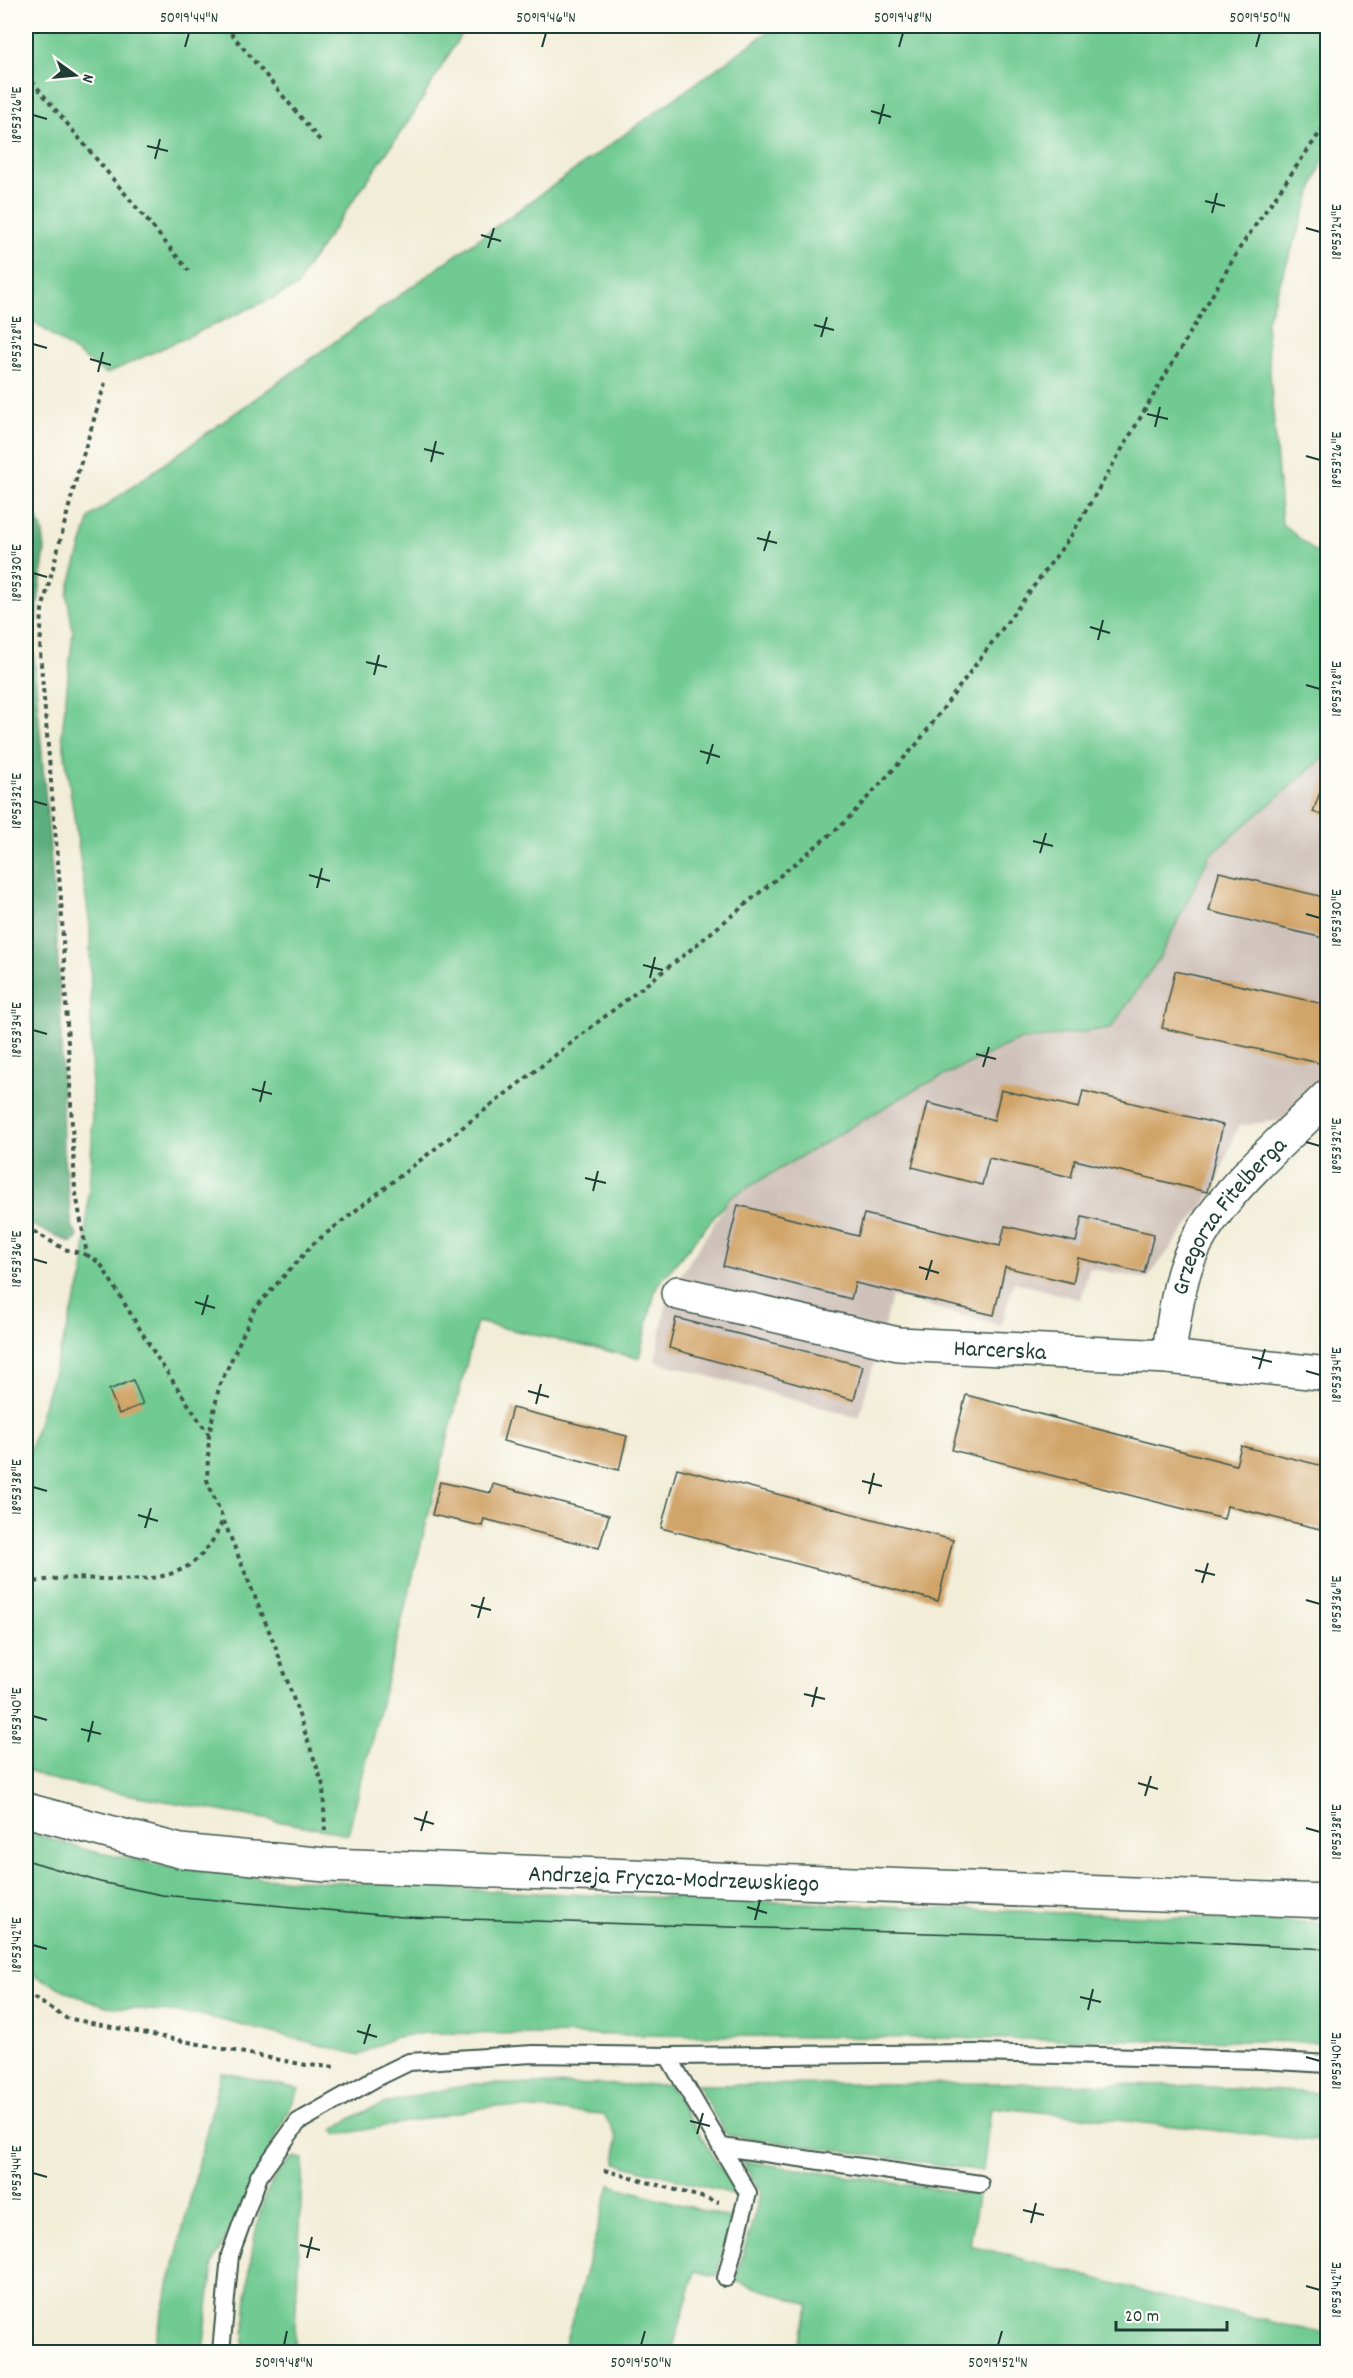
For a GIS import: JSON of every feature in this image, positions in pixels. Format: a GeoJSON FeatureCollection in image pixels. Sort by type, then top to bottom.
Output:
{"type":"FeatureCollection","features":[{"type":"Feature","properties":{"kind":"main road","name":"Grzegorza Fitelberga"},"geometry":{"type":"LineString","coordinates":[[1168,1357],[1184,1271],[1202,1229],[1233,1190],[1328,1096]]}},
{"type":"Feature","properties":{"kind":"main road","name":"Harcerska"},"geometry":{"type":"LineString","coordinates":[[678,1293],[898,1344],[1168,1357],[1328,1374]]}},
{"type":"Feature","properties":{"kind":"main road","name":"Andrzeja Frycza-Modrzewskiego"},"geometry":{"type":"LineString","coordinates":[[26,1810],[180,1851],[326,1865],[1328,1901]]}},
{"type":"Feature","properties":{"kind":"lane"},"geometry":{"type":"LineString","coordinates":[[221,2352],[230,2255],[259,2176],[298,2122],[409,2062],[532,2054],[977,2053],[1261,2060],[1328,2064]]}},
{"type":"Feature","properties":{"kind":"lane"},"geometry":{"type":"LineString","coordinates":[[668,2055],[748,2193],[726,2278]]}},
{"type":"Feature","properties":{"kind":"lane"},"geometry":{"type":"LineString","coordinates":[[722,2147],[980,2184]]}},
{"type":"Feature","properties":{"kind":"path"},"geometry":{"type":"LineString","coordinates":[[225,26],[322,143]]}},
{"type":"Feature","properties":{"kind":"path"},"geometry":{"type":"LineString","coordinates":[[26,74],[189,271]]}},
{"type":"Feature","properties":{"kind":"path"},"geometry":{"type":"LineString","coordinates":[[326,1865],[323,1785],[276,1648],[207,1480],[209,1435],[219,1387],[255,1308],[314,1243],[684,955],[844,823],[916,745],[1071,536],[1241,246],[1328,121]]}},
{"type":"Feature","properties":{"kind":"path"},"geometry":{"type":"LineString","coordinates":[[87,1254],[75,1188],[61,899],[40,652],[42,610],[78,472],[105,383]]}},
{"type":"Feature","properties":{"kind":"path"},"geometry":{"type":"LineString","coordinates":[[26,1227],[55,1245],[87,1254],[100,1263],[158,1359],[209,1435]]}},
{"type":"Feature","properties":{"kind":"path"},"geometry":{"type":"LineString","coordinates":[[26,1584],[68,1578],[138,1580],[174,1572],[198,1560],[209,1549],[223,1519]]}},
{"type":"Feature","properties":{"kind":"path"},"geometry":{"type":"LineString","coordinates":[[26,1993],[66,2018],[306,2065],[341,2066]]}},
{"type":"Feature","properties":{"kind":"path"},"geometry":{"type":"LineString","coordinates":[[604,2170],[744,2210]]}},
{"type":"Feature","properties":{"kind":"shaded area"},"geometry":{"type":"Polygon","coordinates":[[[1327,755],[1327,1081],[1289,1119],[1238,1126],[1214,1191],[1147,1279],[1089,1268],[1081,1300],[1014,1282],[1001,1326],[892,1296],[859,1418],[655,1361],[668,1295],[730,1198],[918,1088],[1016,1041],[1111,1028],[1160,957],[1210,855],[1327,755]]]}},
{"type":"Feature","properties":{"kind":"green space"},"geometry":{"type":"Polygon","coordinates":[[[26,26],[466,26],[414,113],[305,270],[297,287],[106,374],[26,316],[26,26]]]}},
{"type":"Feature","properties":{"kind":"green space"},"geometry":{"type":"Polygon","coordinates":[[[776,26],[1327,26],[1327,148],[1266,323],[1282,524],[1327,561],[1327,755],[1210,855],[1160,957],[1111,1028],[1016,1041],[918,1088],[730,1198],[656,1287],[639,1358],[477,1322],[348,1834],[55,1781],[26,1770],[26,1462],[83,1276],[92,1142],[90,926],[62,734],[73,632],[67,594],[90,517],[776,26]]]}},
{"type":"Feature","properties":{"kind":"green space"},"geometry":{"type":"Polygon","coordinates":[[[26,503],[36,515],[42,529],[45,549],[33,642],[56,919],[61,1022],[63,1149],[72,1225],[78,1237],[72,1243],[31,1225],[26,1216],[26,503]]]}},
{"type":"Feature","properties":{"kind":"green space"},"geometry":{"type":"Polygon","coordinates":[[[26,1831],[90,1851],[174,1867],[260,1878],[515,1892],[1327,1923],[1327,2042],[423,2033],[392,2038],[360,2055],[201,2015],[106,2006],[74,1995],[26,1971],[26,1831]]]}},
{"type":"Feature","properties":{"kind":"green space"},"geometry":{"type":"Polygon","coordinates":[[[221,2072],[299,2089],[213,2264],[203,2352],[153,2352],[221,2072]]]}},
{"type":"Feature","properties":{"kind":"green space"},"geometry":{"type":"Polygon","coordinates":[[[1012,2083],[1177,2085],[1318,2093],[1327,2095],[1327,2142],[991,2107],[983,2171],[727,2135],[697,2085],[1012,2083]]]}},
{"type":"Feature","properties":{"kind":"green space"},"geometry":{"type":"Polygon","coordinates":[[[473,2084],[669,2085],[737,2195],[616,2163],[617,2138],[604,2114],[493,2106],[337,2135],[334,2130],[349,2120],[383,2104],[473,2084]]]}},
{"type":"Feature","properties":{"kind":"green space"},"geometry":{"type":"Polygon","coordinates":[[[295,2157],[303,2159],[294,2352],[243,2352],[249,2276],[259,2217],[268,2191],[279,2171],[295,2157]]]}},
{"type":"Feature","properties":{"kind":"green space"},"geometry":{"type":"Polygon","coordinates":[[[742,2161],[978,2195],[970,2245],[1204,2307],[1327,2334],[1327,2352],[796,2352],[810,2305],[735,2281],[761,2192],[742,2161]]]}},
{"type":"Feature","properties":{"kind":"green space"},"geometry":{"type":"Polygon","coordinates":[[[610,2185],[733,2219],[716,2276],[695,2271],[672,2352],[563,2352],[610,2185]]]}},
{"type":"Feature","properties":{"kind":"building"},"geometry":{"type":"Polygon","coordinates":[[[1325,778],[1328,779],[1328,817],[1313,812],[1325,778]]]}},
{"type":"Feature","properties":{"kind":"building"},"geometry":{"type":"Polygon","coordinates":[[[1219,872],[1328,898],[1328,939],[1209,911],[1219,872]]]}},
{"type":"Feature","properties":{"kind":"building"},"geometry":{"type":"Polygon","coordinates":[[[1175,971],[1328,1005],[1328,1065],[1162,1028],[1175,971]]]}},
{"type":"Feature","properties":{"kind":"building"},"geometry":{"type":"Polygon","coordinates":[[[1001,1090],[1079,1108],[1083,1091],[1223,1125],[1207,1192],[1075,1160],[1071,1177],[989,1158],[982,1185],[912,1167],[928,1103],[994,1120],[1001,1090]]]}},
{"type":"Feature","properties":{"kind":"building"},"geometry":{"type":"Polygon","coordinates":[[[738,1205],[858,1236],[864,1214],[1000,1246],[1005,1226],[1076,1242],[1082,1217],[1154,1234],[1144,1273],[1078,1258],[1073,1283],[1005,1267],[994,1315],[855,1283],[851,1299],[723,1266],[738,1205]]]}},
{"type":"Feature","properties":{"kind":"building"},"geometry":{"type":"Polygon","coordinates":[[[676,1318],[863,1366],[854,1400],[669,1348],[676,1318]]]}},
{"type":"Feature","properties":{"kind":"building"},"geometry":{"type":"Polygon","coordinates":[[[133,1380],[143,1404],[119,1414],[109,1390],[133,1380]]]}},
{"type":"Feature","properties":{"kind":"building"},"geometry":{"type":"Polygon","coordinates":[[[966,1395],[1236,1465],[1241,1446],[1328,1467],[1328,1531],[1227,1506],[1224,1519],[952,1450],[966,1395]]]}},
{"type":"Feature","properties":{"kind":"building"},"geometry":{"type":"Polygon","coordinates":[[[512,1408],[627,1436],[619,1470],[503,1441],[512,1408]]]}},
{"type":"Feature","properties":{"kind":"building"},"geometry":{"type":"Polygon","coordinates":[[[677,1468],[953,1540],[938,1601],[661,1528],[677,1468]]]}},
{"type":"Feature","properties":{"kind":"building"},"geometry":{"type":"Polygon","coordinates":[[[440,1482],[491,1493],[493,1484],[609,1515],[599,1548],[484,1519],[482,1526],[432,1515],[440,1482]]]}},
{"type":"Feature","properties":{"kind":"tram line"},"geometry":{"type":"LineString","coordinates":[[26,1860],[100,1882],[162,1895],[403,1917],[1160,1940],[1328,1949]]}}]}
